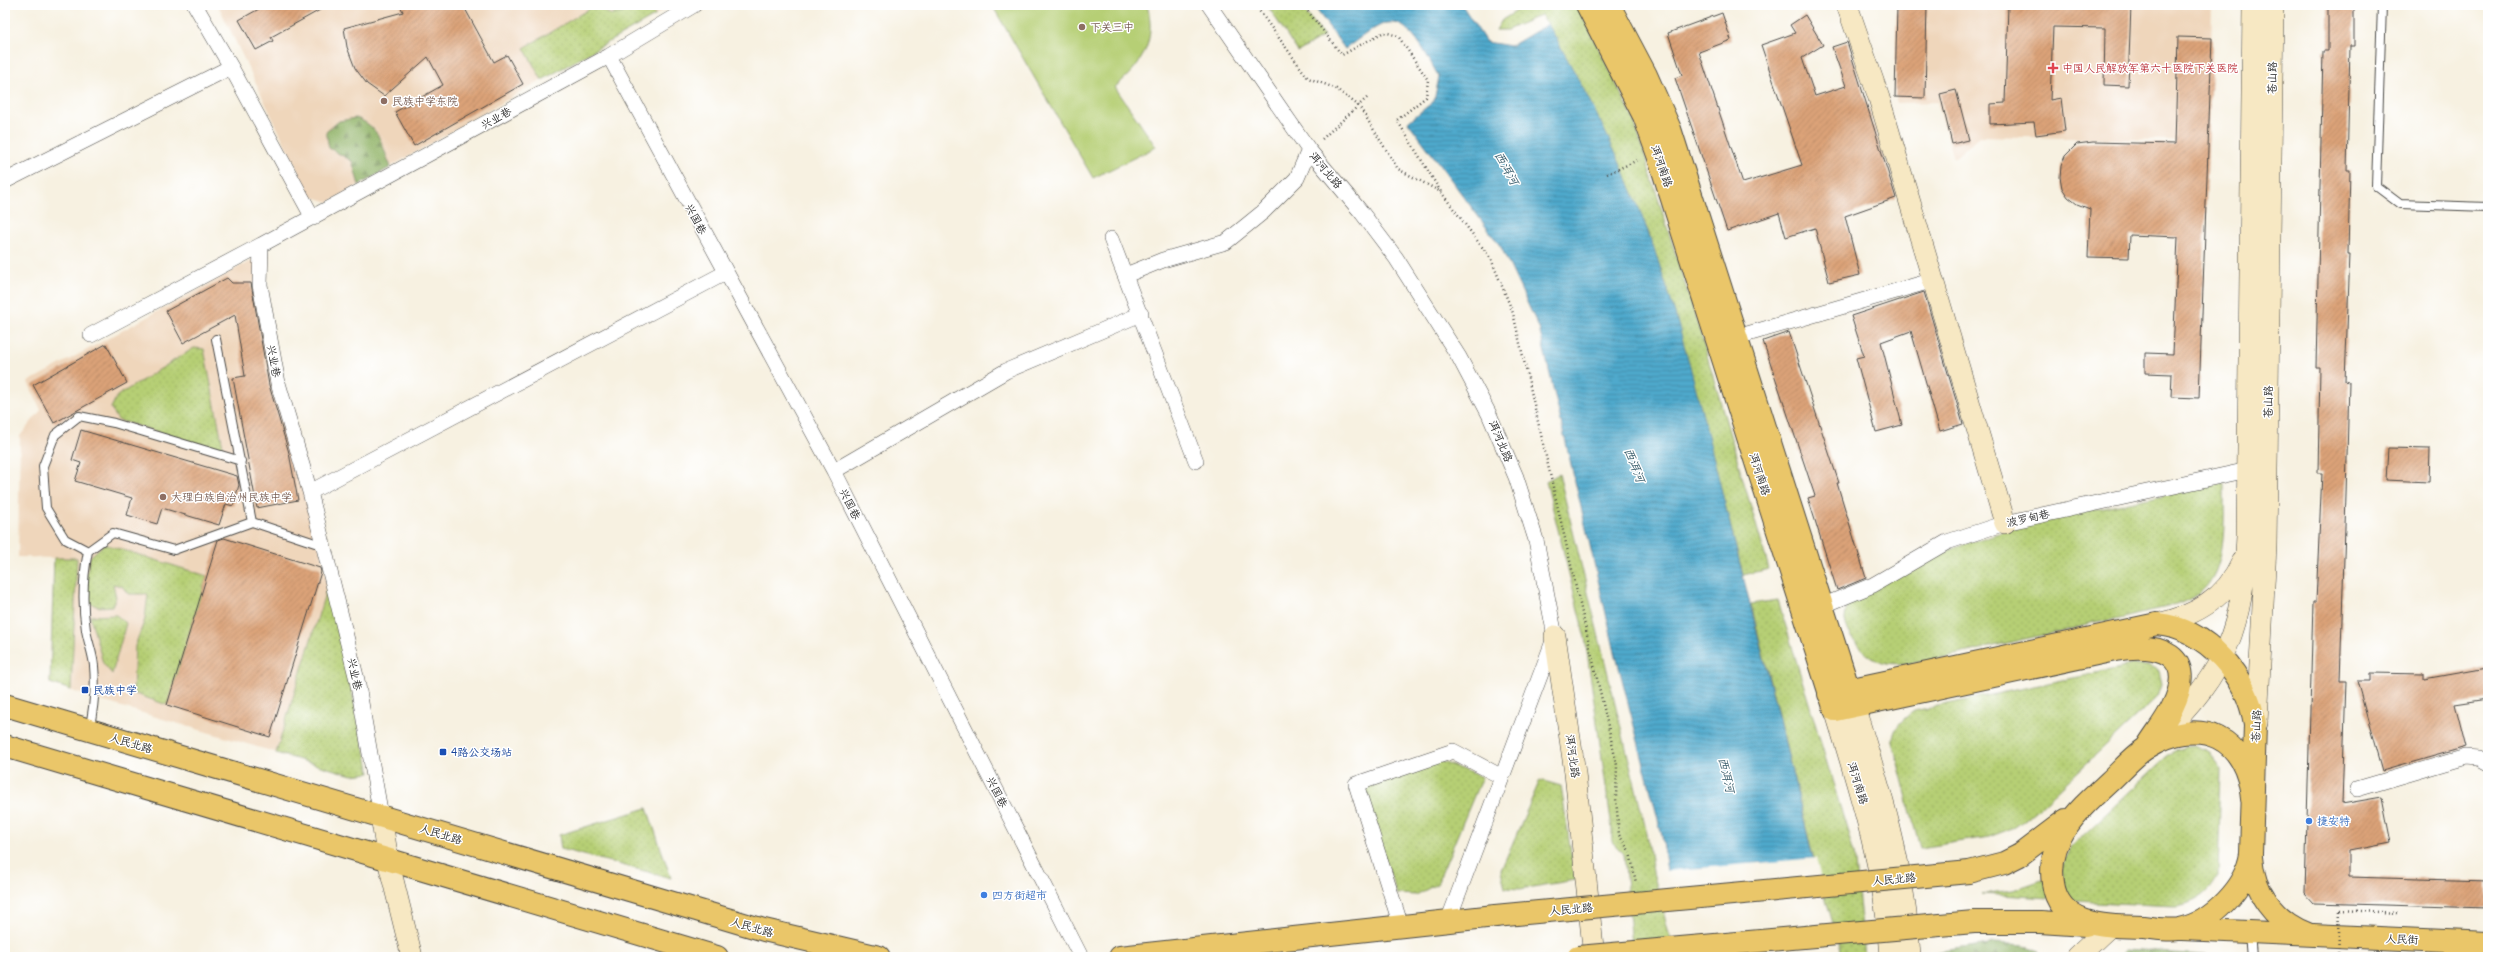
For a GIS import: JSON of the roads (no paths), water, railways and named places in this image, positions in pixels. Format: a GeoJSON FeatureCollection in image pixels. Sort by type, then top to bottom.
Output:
{"type":"FeatureCollection","features":[{"type":"Feature","properties":{"kind":"main road","name":"洱河南路"},"geometry":{"type":"LineString","coordinates":[[1587,5],[1644,116],[1842,700],[1896,848],[1905,901],[1910,957]]}},
{"type":"Feature","properties":{"kind":"main road","name":"洱河南路"},"geometry":{"type":"LineString","coordinates":[[1609,5],[1662,108],[1737,337],[1822,606],[1877,852],[1886,904],[1891,957]]}},
{"type":"Feature","properties":{"kind":"main road"},"geometry":{"type":"LineString","coordinates":[[1847,5],[1879,98],[2005,523]]}},
{"type":"Feature","properties":{"kind":"main road","name":"苍山路"},"geometry":{"type":"LineString","coordinates":[[2247,536],[2253,5]]}},
{"type":"Feature","properties":{"kind":"main road","name":"苍山路"},"geometry":{"type":"LineString","coordinates":[[2252,798],[2266,546],[2273,5]]}},
{"type":"Feature","properties":{"kind":"main road"},"geometry":{"type":"LineString","coordinates":[[1842,700],[2192,614],[2222,593],[2234,579],[2242,562],[2247,536]]}},
{"type":"Feature","properties":{"kind":"main road"},"geometry":{"type":"LineString","coordinates":[[2110,926],[2088,922],[2071,915],[2061,904],[2054,891],[2052,868],[2056,846],[2065,827],[2075,813],[2147,747],[2194,701],[2213,677],[2222,658],[2238,614],[2245,572],[2247,536]]}},
{"type":"Feature","properties":{"kind":"main road"},"geometry":{"type":"LineString","coordinates":[[2156,624],[2175,628],[2195,636],[2222,658],[2245,690],[2254,715],[2256,734]]}},
{"type":"Feature","properties":{"kind":"main road","name":"洱河北路"},"geometry":{"type":"LineString","coordinates":[[1555,636],[1576,774],[1594,957]]}},
{"type":"Feature","properties":{"kind":"main road"},"geometry":{"type":"LineString","coordinates":[[1842,700],[2115,650],[2151,648],[2165,651],[2172,657],[2178,668],[2179,679],[2172,708],[2147,747]]}},
{"type":"Feature","properties":{"kind":"main road","name":"人民北路"},"geometry":{"type":"LineString","coordinates":[[5,705],[764,930],[879,957]]}},
{"type":"Feature","properties":{"kind":"main road"},"geometry":{"type":"LineString","coordinates":[[2147,747],[2171,735],[2184,732],[2205,734],[2219,738],[2231,746],[2245,764],[2251,780],[2251,854],[2255,883],[2268,906],[2295,928],[2316,936]]}},
{"type":"Feature","properties":{"kind":"main road"},"geometry":{"type":"LineString","coordinates":[[5,746],[717,957]]}},
{"type":"Feature","properties":{"kind":"main road","name":"人民北路"},"geometry":{"type":"LineString","coordinates":[[1120,957],[1495,916],[1963,873],[2004,863],[2020,855],[2075,813]]}},
{"type":"Feature","properties":{"kind":"main road","name":"兴业巷"},"geometry":{"type":"LineString","coordinates":[[381,816],[388,860],[412,957]]}},
{"type":"Feature","properties":{"kind":"main road"},"geometry":{"type":"LineString","coordinates":[[2179,929],[2204,917],[2229,897],[2244,876],[2251,854]]}},
{"type":"Feature","properties":{"kind":"main road"},"geometry":{"type":"LineString","coordinates":[[1578,957],[1954,924],[2040,922],[2110,926]]}},
{"type":"Feature","properties":{"kind":"main road"},"geometry":{"type":"LineString","coordinates":[[2077,957],[2110,926]]}},
{"type":"Feature","properties":{"kind":"main road"},"geometry":{"type":"LineString","coordinates":[[2094,957],[2110,926]]}},
{"type":"Feature","properties":{"kind":"main road","name":"人民街"},"geometry":{"type":"LineString","coordinates":[[2110,926],[2488,943]]}},
{"type":"Feature","properties":{"kind":"street"},"geometry":{"type":"LineString","coordinates":[[195,5],[231,67],[313,218]]}},
{"type":"Feature","properties":{"kind":"street","name":"兴业巷"},"geometry":{"type":"LineString","coordinates":[[381,816],[357,680],[310,492],[278,383],[260,285],[261,245],[609,56],[694,5]]}},
{"type":"Feature","properties":{"kind":"street","name":"洱河北路"},"geometry":{"type":"LineString","coordinates":[[1209,5],[1310,150],[1362,213],[1396,258],[1459,357],[1489,414],[1516,478],[1536,540],[1555,636]]}},
{"type":"Feature","properties":{"kind":"street","name":"兴国巷"},"geometry":{"type":"LineString","coordinates":[[609,56],[725,273],[834,471],[1081,957]]}},
{"type":"Feature","properties":{"kind":"street"},"geometry":{"type":"LineString","coordinates":[[5,181],[231,67]]}},
{"type":"Feature","properties":{"kind":"street"},"geometry":{"type":"LineString","coordinates":[[1126,275],[1163,260],[1226,242],[1263,212],[1297,178],[1310,150]]}},
{"type":"Feature","properties":{"kind":"street"},"geometry":{"type":"LineString","coordinates":[[1111,239],[1196,461]]}},
{"type":"Feature","properties":{"kind":"street"},"geometry":{"type":"LineString","coordinates":[[91,335],[261,245]]}},
{"type":"Feature","properties":{"kind":"street"},"geometry":{"type":"LineString","coordinates":[[310,492],[725,273]]}},
{"type":"Feature","properties":{"kind":"street"},"geometry":{"type":"LineString","coordinates":[[1737,337],[1934,280]]}},
{"type":"Feature","properties":{"kind":"street"},"geometry":{"type":"LineString","coordinates":[[834,471],[1006,371],[1141,314]]}},
{"type":"Feature","properties":{"kind":"street","name":"波罗甸巷"},"geometry":{"type":"LineString","coordinates":[[1822,606],[1873,585],[1947,542],[2005,523],[2248,470]]}},
{"type":"Feature","properties":{"kind":"street"},"geometry":{"type":"LineString","coordinates":[[1448,921],[1555,636]]}},
{"type":"Feature","properties":{"kind":"street"},"geometry":{"type":"LineString","coordinates":[[1401,926],[1356,784],[1453,751],[1502,777]]}},
{"type":"Feature","properties":{"kind":"street"},"geometry":{"type":"LineString","coordinates":[[2357,789],[2466,758],[2479,758],[2488,763]]}},
{"type":"Feature","properties":{"kind":"lane"},"geometry":{"type":"LineString","coordinates":[[2382,5],[2376,186],[2400,204],[2488,207]]}},
{"type":"Feature","properties":{"kind":"lane"},"geometry":{"type":"LineString","coordinates":[[216,339],[252,522]]}},
{"type":"Feature","properties":{"kind":"lane"},"geometry":{"type":"LineString","coordinates":[[88,551],[65,539],[46,508],[43,466],[54,435],[79,416],[114,423],[241,461]]}},
{"type":"Feature","properties":{"kind":"lane"},"geometry":{"type":"LineString","coordinates":[[89,730],[95,699],[94,664],[86,630],[83,603],[84,568],[88,551],[113,533],[174,550],[252,522],[315,543]]}},
{"type":"Feature","properties":{"kind":"lane"},"geometry":{"type":"LineString","coordinates":[[2250,932],[2252,957]]}},
{"type":"Feature","properties":{"kind":"water","name":"西洱河"},"geometry":{"type":"Polygon","coordinates":[[[1313,5],[1462,5],[1486,42],[1511,46],[1548,24],[1562,49],[1627,178],[1648,232],[1675,313],[1708,436],[1801,808],[1836,957],[1667,871],[1662,835],[1614,648],[1539,328],[1501,247],[1408,122],[1434,101],[1439,77],[1423,48],[1408,30],[1399,25],[1390,23],[1379,26],[1345,49],[1313,5]]]}},
{"type":"Feature","properties":{"kind":"place","name":"下关三中"},"geometry":{"type":"Point","coordinates":[1082,27]}},
{"type":"Feature","properties":{"kind":"place","name":"中国人民解放军第六十医院下关医院"},"geometry":{"type":"Point","coordinates":[2053,68]}},
{"type":"Feature","properties":{"kind":"place","name":"民族中学东院"},"geometry":{"type":"Point","coordinates":[384,101]}},
{"type":"Feature","properties":{"kind":"place","name":"大理白族自治州民族中学"},"geometry":{"type":"Point","coordinates":[163,497]}},
{"type":"Feature","properties":{"kind":"place","name":"民族中学"},"geometry":{"type":"Point","coordinates":[85,690]}},
{"type":"Feature","properties":{"kind":"place","name":"4路公交场站"},"geometry":{"type":"Point","coordinates":[443,752]}},
{"type":"Feature","properties":{"kind":"place","name":"捷安特"},"geometry":{"type":"Point","coordinates":[2309,821]}},
{"type":"Feature","properties":{"kind":"place","name":"四方街超市"},"geometry":{"type":"Point","coordinates":[984,895]}}]}
